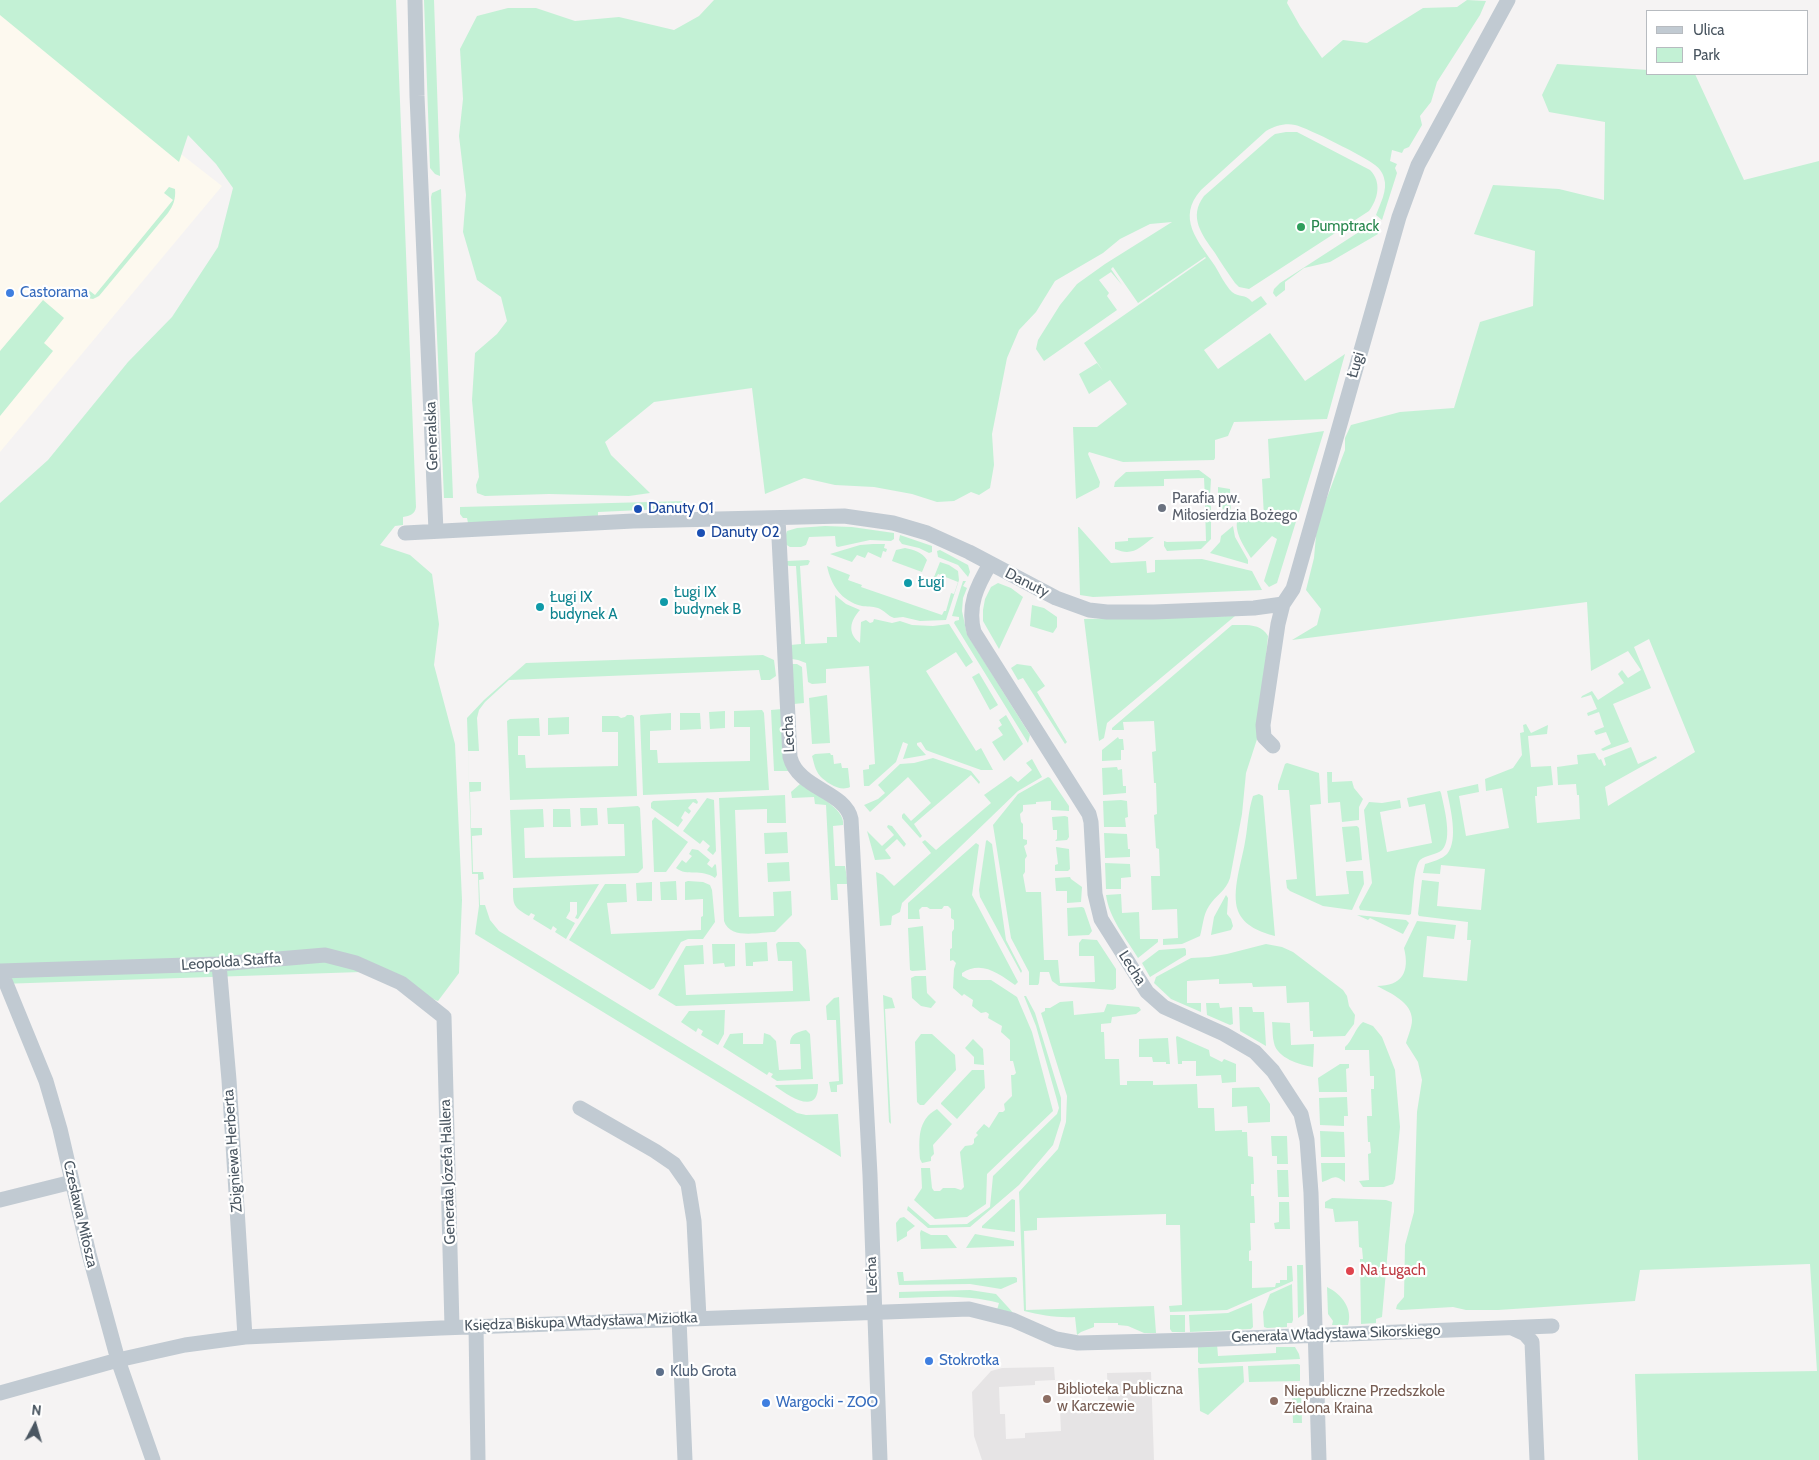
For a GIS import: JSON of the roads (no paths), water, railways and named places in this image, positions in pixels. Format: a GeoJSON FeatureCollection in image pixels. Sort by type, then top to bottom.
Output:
{"type":"FeatureCollection","features":[{"type":"Feature","properties":{"kind":"street","name":"Generalska"},"geometry":{"type":"LineString","coordinates":[[415,0],[417,96],[436,531]]}},
{"type":"Feature","properties":{"kind":"street","name":"Ługi"},"geometry":{"type":"LineString","coordinates":[[1273,746],[1264,737],[1263,724],[1282,604],[1296,579],[1408,188],[1418,165],[1508,0]]}},
{"type":"Feature","properties":{"kind":"street","name":"Danuty"},"geometry":{"type":"LineString","coordinates":[[778,518],[844,516],[893,523],[927,533],[1056,598],[1089,610],[1154,612],[1254,608],[1282,604]]}},
{"type":"Feature","properties":{"kind":"street"},"geometry":{"type":"LineString","coordinates":[[405,533],[633,522],[778,518]]}},
{"type":"Feature","properties":{"kind":"street","name":"Lecha"},"geometry":{"type":"LineString","coordinates":[[778,518],[790,757],[798,773],[809,783],[844,806],[851,819],[870,1175],[880,1460]]}},
{"type":"Feature","properties":{"kind":"street","name":"Lecha"},"geometry":{"type":"LineString","coordinates":[[990,564],[974,594],[971,620],[974,632],[1089,814],[1095,894],[1104,926],[1147,992],[1156,1001],[1164,1007],[1224,1034],[1255,1052],[1273,1071],[1301,1114],[1307,1140],[1310,1184],[1319,1460]]}},
{"type":"Feature","properties":{"kind":"street","name":"Leopolda Staffa"},"geometry":{"type":"LineString","coordinates":[[0,971],[219,964],[325,955],[356,963],[400,983],[444,1017]]}},
{"type":"Feature","properties":{"kind":"street","name":"Zbigniewa Herberta"},"geometry":{"type":"LineString","coordinates":[[219,964],[229,1080],[245,1337]]}},
{"type":"Feature","properties":{"kind":"street","name":"Czesława Miłosza"},"geometry":{"type":"LineString","coordinates":[[0,971],[46,1080],[60,1129],[89,1254],[118,1360],[152,1460]]}},
{"type":"Feature","properties":{"kind":"street","name":"Generała Józefa Hallera"},"geometry":{"type":"LineString","coordinates":[[444,1017],[452,1327]]}},
{"type":"Feature","properties":{"kind":"street"},"geometry":{"type":"LineString","coordinates":[[580,1108],[674,1164],[688,1184],[694,1221],[699,1318]]}},
{"type":"Feature","properties":{"kind":"street"},"geometry":{"type":"LineString","coordinates":[[0,1200],[72,1182]]}},
{"type":"Feature","properties":{"kind":"street","name":"Księdza Biskupa Władysława Miziołka"},"geometry":{"type":"LineString","coordinates":[[0,1393],[118,1360],[185,1345],[245,1337],[452,1327],[968,1308],[1003,1317],[1056,1339],[1071,1342],[1163,1341]]}},
{"type":"Feature","properties":{"kind":"street"},"geometry":{"type":"LineString","coordinates":[[679,1319],[685,1460]]}},
{"type":"Feature","properties":{"kind":"street"},"geometry":{"type":"LineString","coordinates":[[476,1326],[478,1460]]}},
{"type":"Feature","properties":{"kind":"street","name":"Generała Władysława Sikorskiego"},"geometry":{"type":"LineString","coordinates":[[1163,1341],[1552,1326]]}},
{"type":"Feature","properties":{"kind":"street"},"geometry":{"type":"LineString","coordinates":[[1509,1327],[1525,1334],[1532,1342],[1537,1460]]}},
{"type":"Feature","properties":{"kind":"place","name":"Pumptrack"},"geometry":{"type":"Point","coordinates":[1301,227]}},
{"type":"Feature","properties":{"kind":"place","name":"Castorama"},"geometry":{"type":"Point","coordinates":[10,293]}},
{"type":"Feature","properties":{"kind":"place","name":"Parafia pw. Miłosierdzia Bożego"},"geometry":{"type":"Point","coordinates":[1162,508]}},
{"type":"Feature","properties":{"kind":"place","name":"Danuty 01"},"geometry":{"type":"Point","coordinates":[638,509]}},
{"type":"Feature","properties":{"kind":"place","name":"Danuty 02"},"geometry":{"type":"Point","coordinates":[701,533]}},
{"type":"Feature","properties":{"kind":"place","name":"Ługi"},"geometry":{"type":"Point","coordinates":[908,583]}},
{"type":"Feature","properties":{"kind":"place","name":"Ługi IX budynek B"},"geometry":{"type":"Point","coordinates":[664,602]}},
{"type":"Feature","properties":{"kind":"place","name":"Ługi IX budynek A"},"geometry":{"type":"Point","coordinates":[540,607]}},
{"type":"Feature","properties":{"kind":"place","name":"Na Ługach"},"geometry":{"type":"Point","coordinates":[1350,1271]}},
{"type":"Feature","properties":{"kind":"place","name":"Stokrotka"},"geometry":{"type":"Point","coordinates":[929,1361]}},
{"type":"Feature","properties":{"kind":"place","name":"Klub Grota"},"geometry":{"type":"Point","coordinates":[660,1372]}},
{"type":"Feature","properties":{"kind":"place","name":"Biblioteka Publiczna w Karczewie"},"geometry":{"type":"Point","coordinates":[1047,1399]}},
{"type":"Feature","properties":{"kind":"place","name":"Niepubliczne Przedszkole Zielona Kraina"},"geometry":{"type":"Point","coordinates":[1274,1401]}},
{"type":"Feature","properties":{"kind":"place","name":"Wargocki - ZOO"},"geometry":{"type":"Point","coordinates":[766,1403]}}]}
